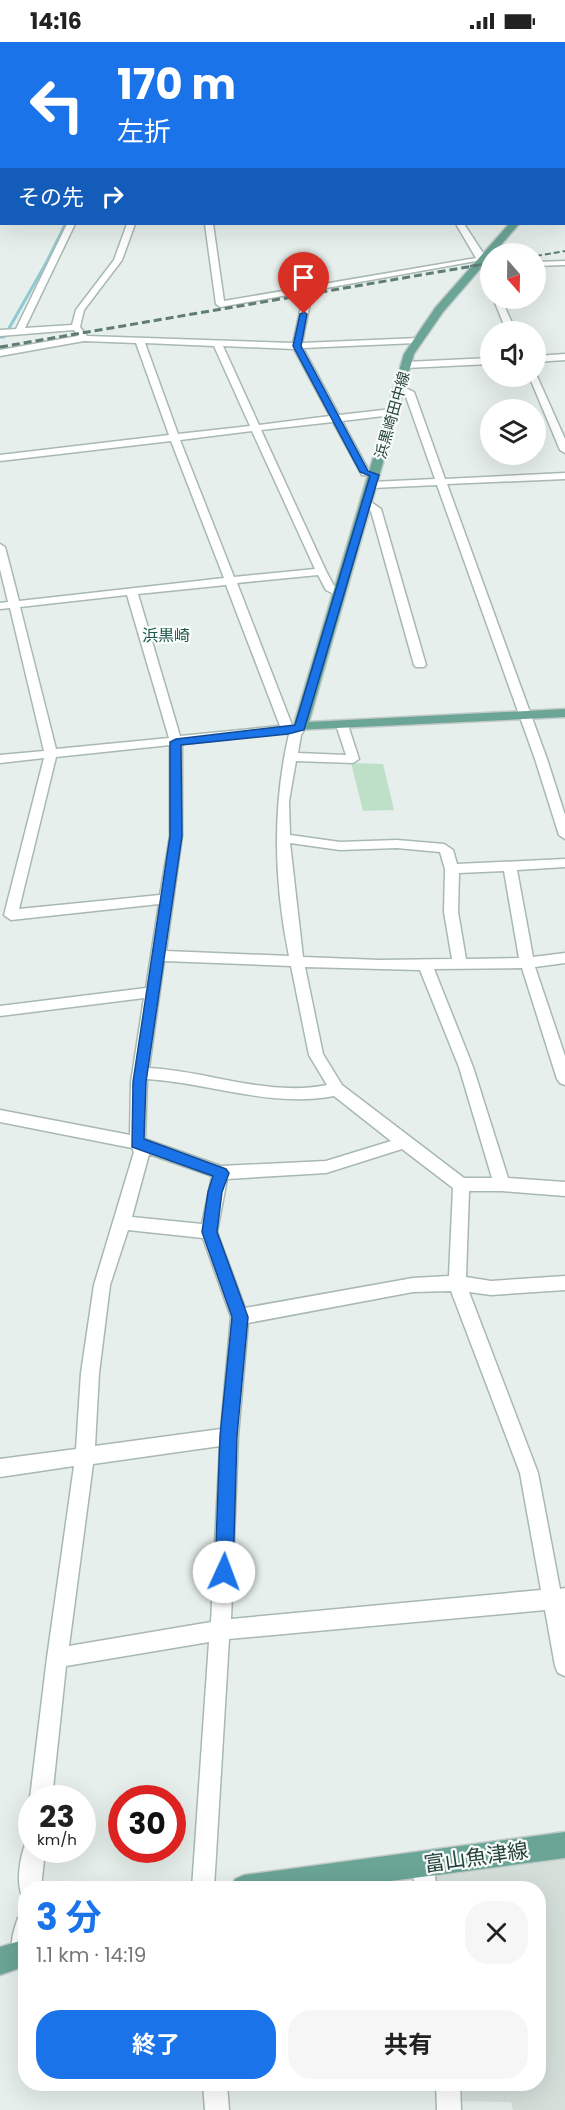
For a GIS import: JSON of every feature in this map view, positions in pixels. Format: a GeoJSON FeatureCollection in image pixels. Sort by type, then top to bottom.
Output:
{"type":"FeatureCollection","features":[{"type":"Feature","properties":{"kind":"main road","name":"浜黒崎田中線"},"geometry":{"type":"LineString","coordinates":[[497,243],[513,225]]}},
{"type":"Feature","properties":{"kind":"main road","name":"浜黒崎田中線"},"geometry":{"type":"LineString","coordinates":[[294,729],[340,594],[406,365],[416,340],[480,263]]}},
{"type":"Feature","properties":{"kind":"main road"},"geometry":{"type":"LineString","coordinates":[[294,729],[565,713]]}},
{"type":"Feature","properties":{"kind":"main road","name":"富山魚津線"},"geometry":{"type":"LineString","coordinates":[[350,1881],[425,1876],[565,1845]]}},
{"type":"Feature","properties":{"kind":"street"},"geometry":{"type":"LineString","coordinates":[[19,331],[71,225]]}},
{"type":"Feature","properties":{"kind":"street"},"geometry":{"type":"LineString","coordinates":[[84,338],[76,327],[80,310],[118,260],[131,225]]}},
{"type":"Feature","properties":{"kind":"street"},"geometry":{"type":"LineString","coordinates":[[209,225],[220,304],[480,260]]}},
{"type":"Feature","properties":{"kind":"street"},"geometry":{"type":"LineString","coordinates":[[461,225],[480,257]]}},
{"type":"Feature","properties":{"kind":"street"},"geometry":{"type":"LineString","coordinates":[[546,264],[565,263]]}},
{"type":"Feature","properties":{"kind":"street"},"geometry":{"type":"LineString","coordinates":[[475,270],[480,269]]}},
{"type":"Feature","properties":{"kind":"street"},"geometry":{"type":"LineString","coordinates":[[307,298],[297,346],[365,472],[374,480],[441,482],[565,476]]}},
{"type":"Feature","properties":{"kind":"street"},"geometry":{"type":"LineString","coordinates":[[0,333],[76,327]]}},
{"type":"Feature","properties":{"kind":"street"},"geometry":{"type":"LineString","coordinates":[[0,353],[84,338],[297,346],[416,340]]}},
{"type":"Feature","properties":{"kind":"street"},"geometry":{"type":"LineString","coordinates":[[140,341],[231,581],[296,735],[283,801],[283,838],[288,911],[316,1055],[337,1089],[403,1143],[461,1185],[502,1184],[565,1189]]}},
{"type":"Feature","properties":{"kind":"street"},"geometry":{"type":"LineString","coordinates":[[217,343],[321,571],[330,588],[340,594]]}},
{"type":"Feature","properties":{"kind":"street"},"geometry":{"type":"LineString","coordinates":[[546,358],[565,357]]}},
{"type":"Feature","properties":{"kind":"street"},"geometry":{"type":"LineString","coordinates":[[406,365],[480,361]]}},
{"type":"Feature","properties":{"kind":"street"},"geometry":{"type":"LineString","coordinates":[[538,387],[565,450]]}},
{"type":"Feature","properties":{"kind":"street"},"geometry":{"type":"LineString","coordinates":[[399,388],[409,392],[525,715],[565,835]]}},
{"type":"Feature","properties":{"kind":"street"},"geometry":{"type":"LineString","coordinates":[[0,458],[392,412]]}},
{"type":"Feature","properties":{"kind":"street"},"geometry":{"type":"LineString","coordinates":[[367,504],[376,509],[420,666]]}},
{"type":"Feature","properties":{"kind":"street"},"geometry":{"type":"LineString","coordinates":[[0,547],[51,754],[6,918],[166,899]]}},
{"type":"Feature","properties":{"kind":"street"},"geometry":{"type":"LineString","coordinates":[[0,606],[132,594],[321,571]]}},
{"type":"Feature","properties":{"kind":"street"},"geometry":{"type":"LineString","coordinates":[[42,1785],[85,1455],[90,1373],[102,1285],[142,1152],[137,1143],[141,1073],[176,836],[176,742],[132,594]]}},
{"type":"Feature","properties":{"kind":"street"},"geometry":{"type":"LineString","coordinates":[[292,757],[353,759],[342,725]]}},
{"type":"Feature","properties":{"kind":"street"},"geometry":{"type":"LineString","coordinates":[[0,759],[294,729]]}},
{"type":"Feature","properties":{"kind":"street"},"geometry":{"type":"LineString","coordinates":[[283,838],[340,846],[397,844],[444,849],[448,853],[452,869],[451,912],[460,964]]}},
{"type":"Feature","properties":{"kind":"street"},"geometry":{"type":"LineString","coordinates":[[452,869],[565,863]]}},
{"type":"Feature","properties":{"kind":"street"},"geometry":{"type":"LineString","coordinates":[[510,867],[527,963],[565,1079]]}},
{"type":"Feature","properties":{"kind":"street"},"geometry":{"type":"LineString","coordinates":[[157,956],[297,962],[425,964],[527,963],[565,958]]}},
{"type":"Feature","properties":{"kind":"street"},"geometry":{"type":"LineString","coordinates":[[425,964],[466,1067],[502,1184]]}},
{"type":"Feature","properties":{"kind":"street"},"geometry":{"type":"LineString","coordinates":[[0,1011],[153,992]]}},
{"type":"Feature","properties":{"kind":"street"},"geometry":{"type":"LineString","coordinates":[[141,1073],[168,1073],[213,1084],[278,1094],[316,1095],[337,1089]]}},
{"type":"Feature","properties":{"kind":"street"},"geometry":{"type":"LineString","coordinates":[[0,1116],[137,1143],[221,1173],[326,1167],[403,1143]]}},
{"type":"Feature","properties":{"kind":"street"},"geometry":{"type":"LineString","coordinates":[[203,1881],[220,1630],[229,1436],[240,1317],[209,1232],[215,1192],[221,1173]]}},
{"type":"Feature","properties":{"kind":"street"},"geometry":{"type":"LineString","coordinates":[[461,1185],[462,1204],[457,1228],[457,1283],[528,1473],[558,1598],[565,1666]]}},
{"type":"Feature","properties":{"kind":"street"},"geometry":{"type":"LineString","coordinates":[[122,1223],[209,1232]]}},
{"type":"Feature","properties":{"kind":"street"},"geometry":{"type":"LineString","coordinates":[[240,1317],[413,1285],[457,1283],[491,1288],[565,1283]]}},
{"type":"Feature","properties":{"kind":"street"},"geometry":{"type":"LineString","coordinates":[[0,1468],[229,1436]]}},
{"type":"Feature","properties":{"kind":"street"},"geometry":{"type":"LineString","coordinates":[[57,1658],[220,1630],[558,1598]]}},
{"type":"Feature","properties":{"kind":"street"},"geometry":{"type":"LineString","coordinates":[[31,1881],[33,1863]]}},
{"type":"Feature","properties":{"kind":"street"},"geometry":{"type":"LineString","coordinates":[[216,2091],[217,2110]]}},
{"type":"Feature","properties":{"kind":"street"},"geometry":{"type":"LineString","coordinates":[[448,2091],[449,2110]]}},
{"type":"Feature","properties":{"kind":"shaded area"},"geometry":{"type":"Polygon","coordinates":[[[565,1859],[565,2110],[513,2110],[511,2102],[459,2101],[458,2091],[546,2091],[546,1881],[435,1881],[434,1877],[565,1859]]]}},
{"type":"Feature","properties":{"kind":"green space"},"geometry":{"type":"Polygon","coordinates":[[[351,763],[383,764],[394,810],[363,811],[351,763]]]}},
{"type":"Feature","properties":{"kind":"waterway"},"geometry":{"type":"LineString","coordinates":[[44,266],[64,225]]}},
{"type":"Feature","properties":{"kind":"waterway"},"geometry":{"type":"LineString","coordinates":[[0,337],[4,337],[45,265]]}},
{"type":"Feature","properties":{"kind":"railway"},"geometry":{"type":"LineString","coordinates":[[546,254],[565,251]]}},
{"type":"Feature","properties":{"kind":"railway"},"geometry":{"type":"LineString","coordinates":[[470,266],[480,264]]}},
{"type":"Feature","properties":{"kind":"railway"},"geometry":{"type":"LineString","coordinates":[[0,347],[479,265]]}},
{"type":"Feature","properties":{"kind":"district","name":"浜黒崎"},"geometry":{"type":"Point","coordinates":[166,635]}},
{"type":"Feature","properties":{"kind":"route"},"geometry":{"type":"LineString","coordinates":[[224,1572],[229,1436],[240,1317],[209,1232],[215,1192],[221,1173],[137,1143],[139,1082],[176,836],[176,742],[288,731],[300,727],[375,475],[365,472],[297,346],[304,314]]}}]}
